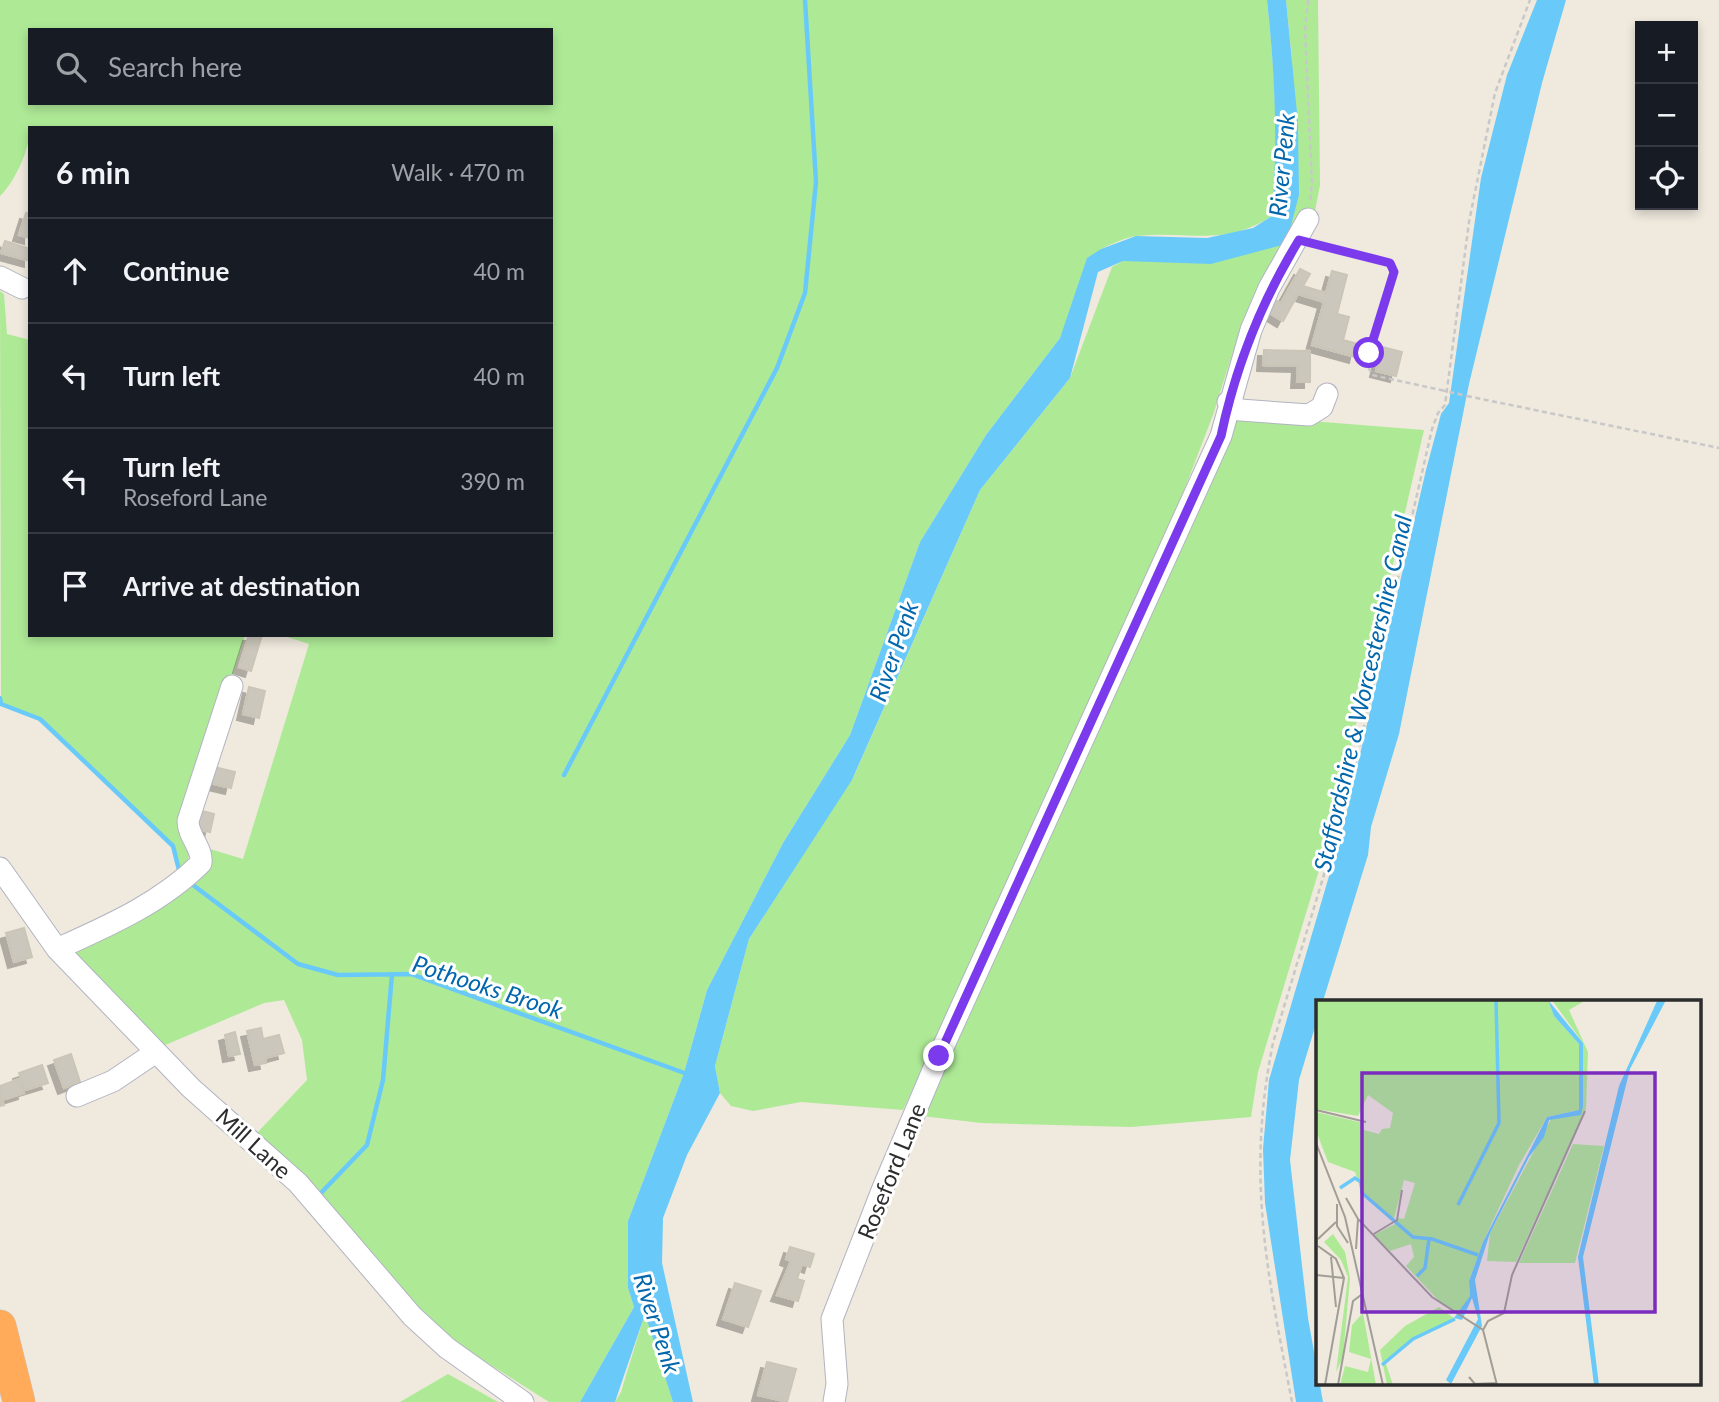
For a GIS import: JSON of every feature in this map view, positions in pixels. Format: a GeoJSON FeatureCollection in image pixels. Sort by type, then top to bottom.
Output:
{"type":"FeatureCollection","features":[{"type":"Feature","properties":{"kind":"highway"},"geometry":{"type":"LineString","coordinates":[[0,1326],[19,1402]]}},
{"type":"Feature","properties":{"kind":"street","name":"Roseford Lane"},"geometry":{"type":"LineString","coordinates":[[834,1402],[836,1384],[832,1319],[883,1188],[939,1056],[1221,436],[1228,402],[1260,309],[1308,219]]}},
{"type":"Feature","properties":{"kind":"street"},"geometry":{"type":"LineString","coordinates":[[0,277],[22,288]]}},
{"type":"Feature","properties":{"kind":"street"},"geometry":{"type":"LineString","coordinates":[[1228,402],[1240,410],[1309,415],[1322,407],[1327,394]]}},
{"type":"Feature","properties":{"kind":"street"},"geometry":{"type":"LineString","coordinates":[[57,949],[128,915],[176,885],[196,868],[202,858],[190,835],[188,821],[232,686]]}},
{"type":"Feature","properties":{"kind":"street","name":"Mill Lane"},"geometry":{"type":"LineString","coordinates":[[0,869],[57,949],[156,1052],[299,1183],[369,1268],[434,1337],[523,1402]]}},
{"type":"Feature","properties":{"kind":"street"},"geometry":{"type":"LineString","coordinates":[[77,1096],[113,1081],[156,1052]]}},
{"type":"Feature","properties":{"kind":"path"},"geometry":{"type":"LineString","coordinates":[[1308,0],[1305,31],[1312,183],[1308,219]]}},
{"type":"Feature","properties":{"kind":"path"},"geometry":{"type":"LineString","coordinates":[[1292,1402],[1262,1230],[1259,1133],[1266,1077],[1273,1042],[1349,792],[1432,429],[1448,393],[1469,222],[1494,93],[1530,0]]}},
{"type":"Feature","properties":{"kind":"path"},"geometry":{"type":"LineString","coordinates":[[1299,240],[1390,263],[1394,272],[1367,364],[1371,375],[1719,448]]}},
{"type":"Feature","properties":{"kind":"green space"},"geometry":{"type":"Polygon","coordinates":[[[0,0],[1267,0],[1275,108],[1272,216],[1237,232],[1205,236],[1137,236],[1101,249],[1060,338],[986,435],[920,542],[850,735],[783,843],[707,990],[684,1073],[628,1221],[628,1288],[634,1307],[580,1402],[549,1402],[448,1338],[257,1133],[307,1080],[302,1040],[284,1000],[264,1003],[163,1046],[71,951],[208,866],[210,849],[243,859],[309,644],[287,637],[553,637],[553,126],[28,126],[27,146],[21,165],[0,196],[0,0]]]}},
{"type":"Feature","properties":{"kind":"green space"},"geometry":{"type":"Polygon","coordinates":[[[1286,0],[1318,0],[1320,185],[1315,211],[1306,208],[1243,320],[1213,415],[1163,545],[1078,739],[903,1110],[801,1102],[753,1111],[731,1106],[720,1093],[715,1066],[749,939],[854,776],[980,490],[1070,378],[1112,267],[1123,261],[1166,260],[1286,243],[1292,60],[1286,0]]]}},
{"type":"Feature","properties":{"kind":"green space"},"geometry":{"type":"Polygon","coordinates":[[[0,291],[4,294],[7,334],[28,339],[28,637],[244,637],[181,839],[191,843],[187,866],[180,875],[173,846],[40,719],[1,704],[0,291]]]}},
{"type":"Feature","properties":{"kind":"green space"},"geometry":{"type":"Polygon","coordinates":[[[1237,415],[1424,430],[1333,824],[1258,1072],[1251,1117],[1131,1127],[981,1123],[922,1116],[1237,415]]]}},
{"type":"Feature","properties":{"kind":"green space"},"geometry":{"type":"Polygon","coordinates":[[[645,1313],[673,1402],[615,1402],[621,1392],[645,1313]]]}},
{"type":"Feature","properties":{"kind":"green space"},"geometry":{"type":"Polygon","coordinates":[[[448,1374],[498,1402],[400,1402],[448,1374]]]}},
{"type":"Feature","properties":{"kind":"water","name":"River Penk"},"geometry":{"type":"Polygon","coordinates":[[[1267,0],[1286,0],[1298,123],[1299,195],[1286,244],[1211,264],[1123,261],[1098,272],[1070,378],[980,490],[852,780],[749,939],[715,1066],[720,1093],[687,1155],[663,1218],[662,1263],[693,1402],[673,1402],[645,1314],[615,1402],[580,1402],[634,1307],[628,1288],[628,1221],[684,1073],[707,990],[783,843],[850,735],[920,542],[986,435],[1060,338],[1087,258],[1101,249],[1136,236],[1207,238],[1253,228],[1272,216],[1275,108],[1267,0]]]}},
{"type":"Feature","properties":{"kind":"water"},"geometry":{"type":"Polygon","coordinates":[[[1537,0],[1566,0],[1542,83],[1469,384],[1399,734],[1371,827],[1368,855],[1323,1000],[1316,1000],[1316,1024],[1299,1080],[1290,1160],[1308,1318],[1316,1363],[1316,1384],[1320,1384],[1323,1402],[1296,1402],[1265,1203],[1263,1149],[1269,1080],[1342,832],[1426,470],[1441,414],[1449,403],[1481,178],[1507,75],[1537,0]]]}},
{"type":"Feature","properties":{"kind":"building"},"geometry":{"type":"Polygon","coordinates":[[[26,213],[28,214],[28,237],[19,235],[26,213]]]}},
{"type":"Feature","properties":{"kind":"building"},"geometry":{"type":"Polygon","coordinates":[[[5,241],[28,248],[28,260],[1,253],[5,241]]]}},
{"type":"Feature","properties":{"kind":"building"},"geometry":{"type":"Polygon","coordinates":[[[1300,269],[1310,274],[1303,286],[1326,293],[1332,271],[1347,275],[1337,314],[1349,317],[1343,340],[1358,344],[1355,357],[1312,345],[1324,302],[1298,294],[1283,321],[1266,311],[1273,299],[1281,303],[1300,269]]]}},
{"type":"Feature","properties":{"kind":"building"},"geometry":{"type":"Polygon","coordinates":[[[1382,347],[1402,352],[1396,376],[1376,371],[1382,347]]]}},
{"type":"Feature","properties":{"kind":"building"},"geometry":{"type":"Polygon","coordinates":[[[1264,350],[1310,351],[1310,382],[1297,382],[1298,366],[1263,365],[1264,350]]]}},
{"type":"Feature","properties":{"kind":"building"},"geometry":{"type":"Polygon","coordinates":[[[248,637],[261,637],[251,671],[239,667],[248,637]]]}},
{"type":"Feature","properties":{"kind":"building"},"geometry":{"type":"Polygon","coordinates":[[[249,687],[265,691],[259,718],[243,714],[249,687]]]}},
{"type":"Feature","properties":{"kind":"building"},"geometry":{"type":"Polygon","coordinates":[[[214,767],[235,772],[231,788],[210,783],[214,767]]]}},
{"type":"Feature","properties":{"kind":"building"},"geometry":{"type":"Polygon","coordinates":[[[202,811],[214,814],[210,832],[197,829],[202,811]]]}},
{"type":"Feature","properties":{"kind":"building"},"geometry":{"type":"Polygon","coordinates":[[[24,928],[32,957],[14,962],[6,933],[24,928]]]}},
{"type":"Feature","properties":{"kind":"building"},"geometry":{"type":"Polygon","coordinates":[[[261,1028],[263,1039],[279,1035],[284,1053],[265,1058],[266,1063],[255,1065],[247,1031],[261,1028]]]}},
{"type":"Feature","properties":{"kind":"building"},"geometry":{"type":"Polygon","coordinates":[[[235,1032],[240,1054],[229,1056],[225,1035],[235,1032]]]}},
{"type":"Feature","properties":{"kind":"building"},"geometry":{"type":"Polygon","coordinates":[[[71,1054],[80,1082],[64,1088],[54,1060],[71,1054]]]}},
{"type":"Feature","properties":{"kind":"building"},"geometry":{"type":"Polygon","coordinates":[[[42,1065],[48,1083],[25,1090],[19,1073],[42,1065]]]}},
{"type":"Feature","properties":{"kind":"building"},"geometry":{"type":"Polygon","coordinates":[[[19,1079],[24,1093],[2,1100],[4,1105],[0,1106],[0,1086],[19,1079]]]}},
{"type":"Feature","properties":{"kind":"building"},"geometry":{"type":"Polygon","coordinates":[[[790,1247],[814,1254],[810,1267],[802,1264],[797,1279],[804,1281],[798,1301],[777,1295],[791,1261],[786,1259],[790,1247]]]}},
{"type":"Feature","properties":{"kind":"building"},"geometry":{"type":"Polygon","coordinates":[[[735,1283],[761,1291],[748,1327],[723,1319],[735,1283]]]}},
{"type":"Feature","properties":{"kind":"building"},"geometry":{"type":"Polygon","coordinates":[[[767,1362],[796,1369],[787,1402],[758,1395],[767,1362]]]}},
{"type":"Feature","properties":{"kind":"waterway"},"geometry":{"type":"LineString","coordinates":[[564,775],[777,368],[805,293],[816,182],[805,0]]}},
{"type":"Feature","properties":{"kind":"waterway","name":"Pothooks Brook"},"geometry":{"type":"LineString","coordinates":[[0,698],[1,704],[40,719],[173,846],[180,874]]}},
{"type":"Feature","properties":{"kind":"waterway","name":"Pothooks Brook"},"geometry":{"type":"LineString","coordinates":[[189,882],[298,964],[338,975],[411,974],[690,1075]]}},
{"type":"Feature","properties":{"kind":"waterway"},"geometry":{"type":"LineString","coordinates":[[320,1194],[367,1145],[383,1080],[392,974]]}},
{"type":"Feature","properties":{"kind":"route"},"geometry":{"type":"LineString","coordinates":[[939,1056],[1221,436],[1228,402],[1251,330],[1269,288],[1299,240],[1390,263],[1394,272],[1369,353]]}},
{"type":"Feature","properties":{"kind":"water label","name":"Staffordshire & Worcestershire Canal"},"geometry":{"type":"Point","coordinates":[1362,693]}}]}
